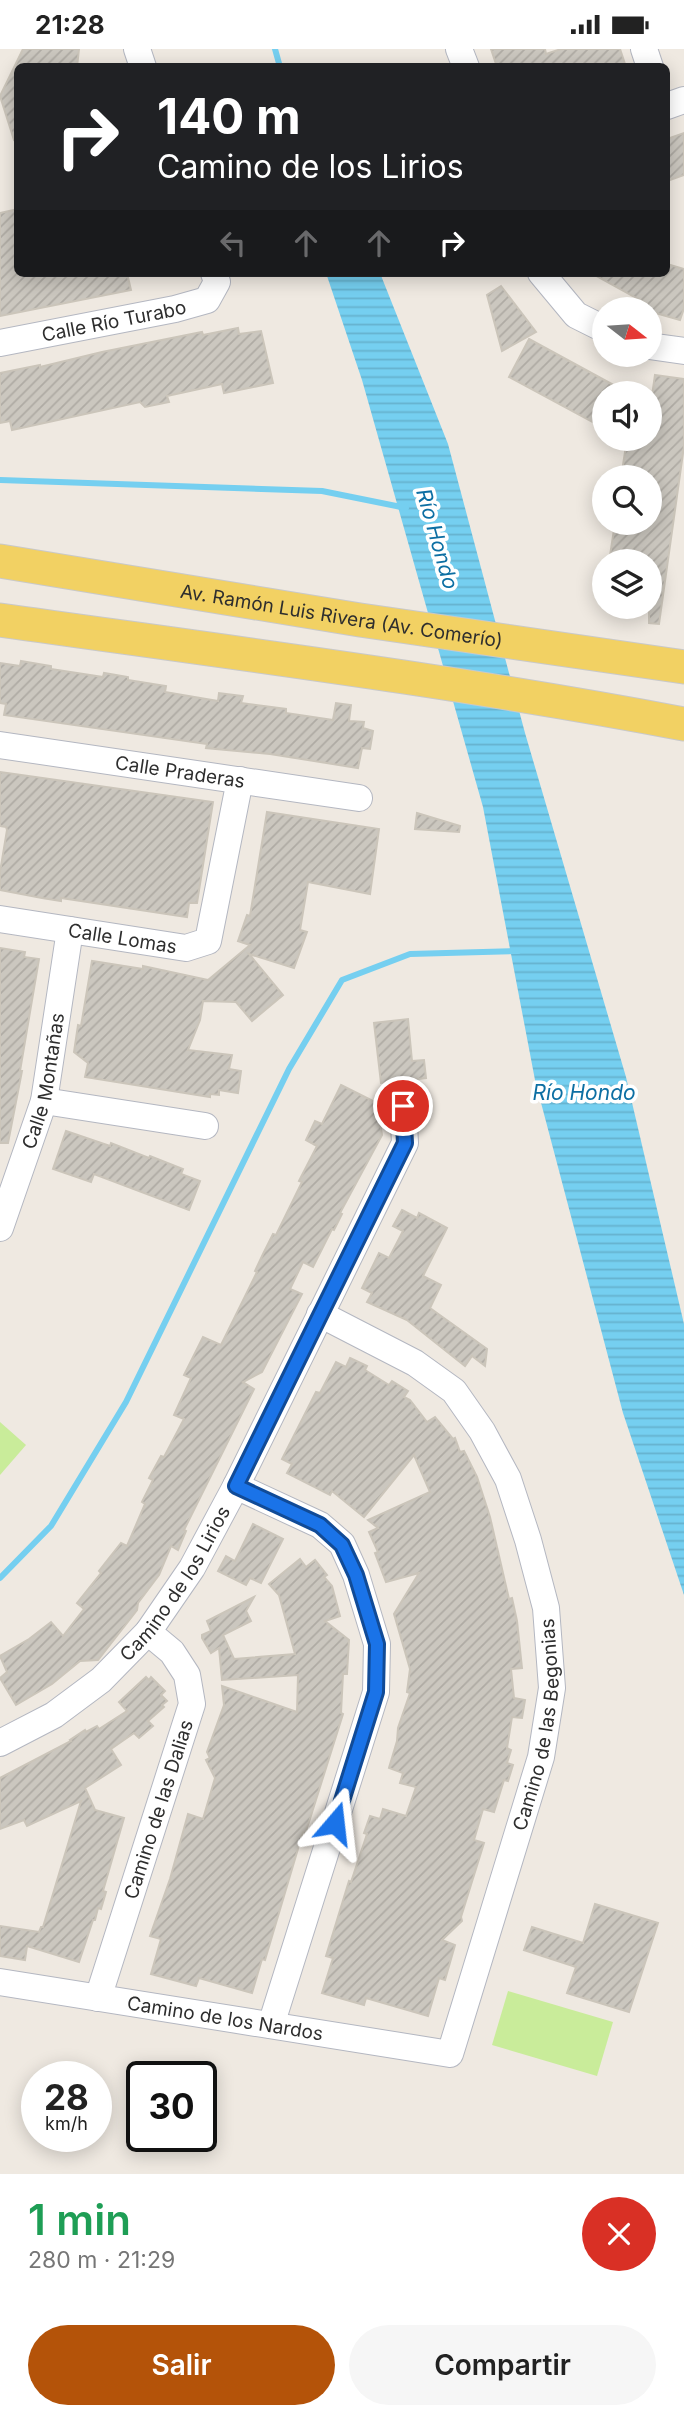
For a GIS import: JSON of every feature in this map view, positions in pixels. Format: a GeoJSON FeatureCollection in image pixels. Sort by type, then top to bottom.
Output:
{"type":"FeatureCollection","features":[{"type":"Feature","properties":{"kind":"main road","name":"Av. Ramón Luis Rivera (Av. Comerío)"},"geometry":{"type":"LineString","coordinates":[[0,561],[360,620],[684,667]]}},
{"type":"Feature","properties":{"kind":"main road"},"geometry":{"type":"LineString","coordinates":[[0,619],[361,671],[684,724]]}},
{"type":"Feature","properties":{"kind":"street"},"geometry":{"type":"LineString","coordinates":[[544,277],[576,315],[592,322]]}},
{"type":"Feature","properties":{"kind":"street","name":"Calle Río Turabo"},"geometry":{"type":"LineString","coordinates":[[0,343],[175,309],[207,300],[216,278]]}},
{"type":"Feature","properties":{"kind":"street"},"geometry":{"type":"LineString","coordinates":[[662,348],[684,351]]}},
{"type":"Feature","properties":{"kind":"street","name":"Calle Praderas"},"geometry":{"type":"LineString","coordinates":[[0,745],[359,798]]}},
{"type":"Feature","properties":{"kind":"street","name":"Calle Lomas"},"geometry":{"type":"LineString","coordinates":[[0,919],[186,948],[208,941],[240,780]]}},
{"type":"Feature","properties":{"kind":"street","name":"Calle Montañas"},"geometry":{"type":"LineString","coordinates":[[0,1227],[44,1101],[70,930]]}},
{"type":"Feature","properties":{"kind":"street"},"geometry":{"type":"LineString","coordinates":[[44,1101],[176,1134],[205,1126]]}},
{"type":"Feature","properties":{"kind":"street","name":"Camino de los Lirios"},"geometry":{"type":"LineString","coordinates":[[0,1743],[54,1715],[101,1680],[148,1632],[192,1567],[236,1486],[405,1143],[403,1106]]}},
{"type":"Feature","properties":{"kind":"street","name":"Camino de las Begonias"},"geometry":{"type":"LineString","coordinates":[[320,1314],[415,1363],[454,1391],[482,1431],[508,1479],[528,1540],[545,1608],[552,1688],[541,1757],[450,2054]]}},
{"type":"Feature","properties":{"kind":"street"},"geometry":{"type":"LineString","coordinates":[[236,1486],[320,1525],[342,1545],[356,1575],[377,1644],[376,1692],[271,2025]]}},
{"type":"Feature","properties":{"kind":"street","name":"Camino de las Dalias"},"geometry":{"type":"LineString","coordinates":[[98,1998],[192,1704],[187,1675],[172,1653],[148,1632]]}},
{"type":"Feature","properties":{"kind":"street","name":"Camino de los Nardos"},"geometry":{"type":"LineString","coordinates":[[0,1982],[450,2054]]}},
{"type":"Feature","properties":{"kind":"green space"},"geometry":{"type":"Polygon","coordinates":[[[0,1422],[26,1445],[0,1475],[0,1422]]]}},
{"type":"Feature","properties":{"kind":"green space"},"geometry":{"type":"Polygon","coordinates":[[[508,1991],[613,2022],[597,2076],[492,2045],[508,1991]]]}},
{"type":"Feature","properties":{"kind":"water","name":"Río Hondo"},"geometry":{"type":"Polygon","coordinates":[[[327,277],[382,277],[448,444],[525,733],[626,1077],[684,1324],[684,1595],[623,1413],[535,1080],[483,807],[362,380],[327,277]]]}},
{"type":"Feature","properties":{"kind":"building"},"geometry":{"type":"Polygon","coordinates":[[[23,49],[79,49],[77,63],[16,63],[23,49]]]}},
{"type":"Feature","properties":{"kind":"building"},"geometry":{"type":"Polygon","coordinates":[[[491,49],[545,49],[546,54],[561,49],[620,49],[625,63],[496,63],[491,49]]]}},
{"type":"Feature","properties":{"kind":"building"},"geometry":{"type":"Polygon","coordinates":[[[14,67],[14,140],[0,96],[14,67]]]}},
{"type":"Feature","properties":{"kind":"building"},"geometry":{"type":"Polygon","coordinates":[[[684,133],[684,175],[670,180],[670,138],[684,133]]]}},
{"type":"Feature","properties":{"kind":"building"},"geometry":{"type":"Polygon","coordinates":[[[14,210],[14,277],[128,277],[131,290],[0,316],[0,213],[14,210]]]}},
{"type":"Feature","properties":{"kind":"building"},"geometry":{"type":"Polygon","coordinates":[[[670,265],[684,269],[684,308],[680,320],[662,315],[662,297],[634,297],[598,277],[670,277],[670,265]]]}},
{"type":"Feature","properties":{"kind":"building"},"geometry":{"type":"Polygon","coordinates":[[[501,286],[536,332],[502,351],[487,295],[501,286]]]}},
{"type":"Feature","properties":{"kind":"building"},"geometry":{"type":"Polygon","coordinates":[[[238,328],[239,334],[261,331],[273,383],[224,393],[222,384],[167,396],[169,402],[145,407],[140,402],[12,430],[10,421],[0,423],[0,373],[202,332],[203,335],[238,328]]]}},
{"type":"Feature","properties":{"kind":"building"},"geometry":{"type":"Polygon","coordinates":[[[529,339],[606,381],[592,381],[592,422],[509,377],[529,339]]]}},
{"type":"Feature","properties":{"kind":"building"},"geometry":{"type":"Polygon","coordinates":[[[655,375],[684,379],[684,446],[662,603],[662,549],[611,549],[613,535],[662,535],[662,465],[623,465],[625,451],[662,451],[662,381],[654,381],[655,375]]]}},
{"type":"Feature","properties":{"kind":"building"},"geometry":{"type":"Polygon","coordinates":[[[649,619],[660,619],[659,624],[649,623],[649,619]]]}},
{"type":"Feature","properties":{"kind":"building"},"geometry":{"type":"Polygon","coordinates":[[[21,661],[51,666],[51,669],[103,677],[104,673],[128,677],[128,680],[166,686],[165,692],[218,701],[219,693],[243,696],[241,703],[286,709],[286,713],[333,720],[336,703],[351,705],[349,721],[364,722],[363,728],[373,731],[370,749],[362,748],[358,768],[270,754],[206,748],[207,744],[4,715],[6,704],[0,703],[0,663],[20,666],[21,661]]]}},
{"type":"Feature","properties":{"kind":"building"},"geometry":{"type":"Polygon","coordinates":[[[0,772],[213,802],[197,903],[189,903],[187,917],[61,898],[61,901],[0,890],[7,830],[6,827],[0,826],[0,772]]]}},
{"type":"Feature","properties":{"kind":"building"},"geometry":{"type":"Polygon","coordinates":[[[267,812],[379,829],[370,894],[308,882],[300,930],[307,932],[294,968],[249,954],[283,995],[252,1021],[236,1002],[203,1001],[200,1020],[188,1050],[232,1055],[229,1069],[241,1071],[238,1093],[219,1090],[219,1095],[210,1094],[210,1097],[85,1077],[88,1063],[74,1052],[92,961],[143,969],[143,966],[208,980],[250,945],[238,941],[247,915],[250,916],[267,812]]]}},
{"type":"Feature","properties":{"kind":"building"},"geometry":{"type":"Polygon","coordinates":[[[417,813],[460,826],[459,832],[415,829],[417,813]]]}},
{"type":"Feature","properties":{"kind":"building"},"geometry":{"type":"Polygon","coordinates":[[[0,948],[25,952],[24,957],[39,959],[8,1143],[0,1143],[0,948]]]}},
{"type":"Feature","properties":{"kind":"building"},"geometry":{"type":"Polygon","coordinates":[[[408,1019],[412,1061],[424,1060],[426,1078],[381,1083],[374,1023],[408,1019]]]}},
{"type":"Feature","properties":{"kind":"building"},"geometry":{"type":"Polygon","coordinates":[[[341,1085],[383,1106],[379,1115],[382,1135],[313,1267],[303,1262],[290,1289],[302,1294],[262,1372],[243,1382],[254,1389],[184,1530],[186,1531],[178,1550],[171,1546],[159,1575],[138,1603],[137,1610],[98,1660],[80,1661],[52,1684],[16,1705],[0,1678],[7,1672],[0,1656],[51,1622],[63,1636],[84,1609],[77,1603],[101,1573],[99,1571],[121,1543],[127,1546],[145,1504],[142,1502],[153,1480],[149,1478],[161,1456],[164,1457],[184,1419],[174,1415],[191,1378],[184,1375],[203,1337],[221,1345],[263,1254],[273,1234],[276,1235],[302,1182],[299,1181],[317,1146],[306,1140],[315,1121],[322,1124],[341,1085]]]}},
{"type":"Feature","properties":{"kind":"building"},"geometry":{"type":"Polygon","coordinates":[[[66,1131],[110,1146],[111,1143],[183,1169],[181,1174],[200,1181],[189,1210],[94,1174],[91,1182],[53,1169],[66,1131]]]}},
{"type":"Feature","properties":{"kind":"building"},"geometry":{"type":"Polygon","coordinates":[[[402,1210],[417,1218],[419,1213],[447,1228],[423,1276],[441,1285],[430,1308],[487,1349],[485,1366],[472,1356],[465,1366],[407,1320],[367,1302],[372,1293],[362,1288],[379,1253],[389,1258],[403,1231],[393,1226],[402,1210]]]}},
{"type":"Feature","properties":{"kind":"building"},"geometry":{"type":"Polygon","coordinates":[[[350,1358],[367,1366],[365,1370],[389,1385],[392,1381],[408,1391],[404,1397],[410,1400],[427,1422],[435,1417],[453,1439],[455,1438],[460,1452],[464,1451],[477,1477],[490,1517],[509,1599],[512,1598],[517,1621],[522,1668],[511,1669],[514,1698],[525,1700],[522,1718],[512,1717],[507,1748],[511,1750],[507,1763],[513,1765],[508,1781],[504,1780],[494,1812],[483,1809],[474,1840],[484,1843],[462,1921],[442,1940],[455,1945],[445,1980],[439,1978],[428,2016],[366,1998],[364,2005],[322,1993],[333,1958],[326,1956],[367,1834],[364,1833],[370,1816],[380,1819],[383,1809],[406,1816],[416,1787],[400,1783],[403,1773],[389,1768],[398,1728],[410,1693],[407,1692],[410,1669],[394,1614],[419,1573],[386,1582],[369,1532],[378,1528],[368,1520],[430,1492],[414,1455],[364,1517],[332,1491],[330,1495],[287,1473],[292,1464],[282,1459],[316,1392],[320,1393],[336,1362],[346,1367],[350,1358]]]}},
{"type":"Feature","properties":{"kind":"building"},"geometry":{"type":"Polygon","coordinates":[[[253,1524],[283,1539],[261,1583],[250,1578],[246,1585],[218,1571],[226,1556],[235,1561],[253,1524]]]}},
{"type":"Feature","properties":{"kind":"building"},"geometry":{"type":"Polygon","coordinates":[[[300,1559],[306,1567],[315,1560],[332,1586],[340,1616],[325,1621],[349,1640],[347,1674],[343,1674],[343,1714],[309,1822],[305,1833],[303,1832],[265,1960],[262,1959],[252,1993],[199,1978],[196,1986],[151,1974],[161,1939],[150,1936],[170,1879],[188,1814],[203,1819],[215,1778],[206,1760],[210,1758],[207,1752],[224,1705],[222,1686],[297,1712],[298,1675],[222,1680],[219,1648],[211,1653],[202,1638],[202,1635],[211,1631],[207,1621],[254,1597],[246,1611],[251,1621],[223,1635],[234,1659],[295,1654],[279,1595],[269,1584],[300,1559]]]}},
{"type":"Feature","properties":{"kind":"building"},"geometry":{"type":"Polygon","coordinates":[[[146,1677],[149,1680],[151,1677],[165,1691],[161,1695],[167,1701],[162,1705],[164,1707],[148,1721],[153,1726],[139,1738],[134,1733],[111,1749],[121,1765],[85,1788],[95,1810],[124,1818],[103,1891],[106,1892],[101,1909],[98,1908],[93,1920],[79,1962],[27,1946],[25,1960],[0,1956],[0,1926],[39,1932],[43,1927],[81,1801],[27,1826],[24,1820],[0,1829],[0,1778],[71,1741],[85,1730],[86,1732],[97,1726],[99,1729],[127,1711],[119,1702],[146,1677]]]}},
{"type":"Feature","properties":{"kind":"building"},"geometry":{"type":"Polygon","coordinates":[[[595,1904],[658,1923],[629,2012],[567,1993],[576,1967],[524,1950],[532,1927],[583,1943],[595,1904]]]}},
{"type":"Feature","properties":{"kind":"waterway","name":"Río Hondo"},"geometry":{"type":"LineString","coordinates":[[275,49],[279,63]]}},
{"type":"Feature","properties":{"kind":"waterway"},"geometry":{"type":"LineString","coordinates":[[0,480],[322,491],[406,508]]}},
{"type":"Feature","properties":{"kind":"waterway"},"geometry":{"type":"LineString","coordinates":[[0,1578],[51,1526],[126,1402],[289,1069],[342,980],[410,954],[518,951]]}},
{"type":"Feature","properties":{"kind":"route"},"geometry":{"type":"LineString","coordinates":[[335,1823],[376,1692],[377,1644],[356,1575],[342,1545],[320,1525],[236,1486],[405,1143],[403,1106]]}}]}
